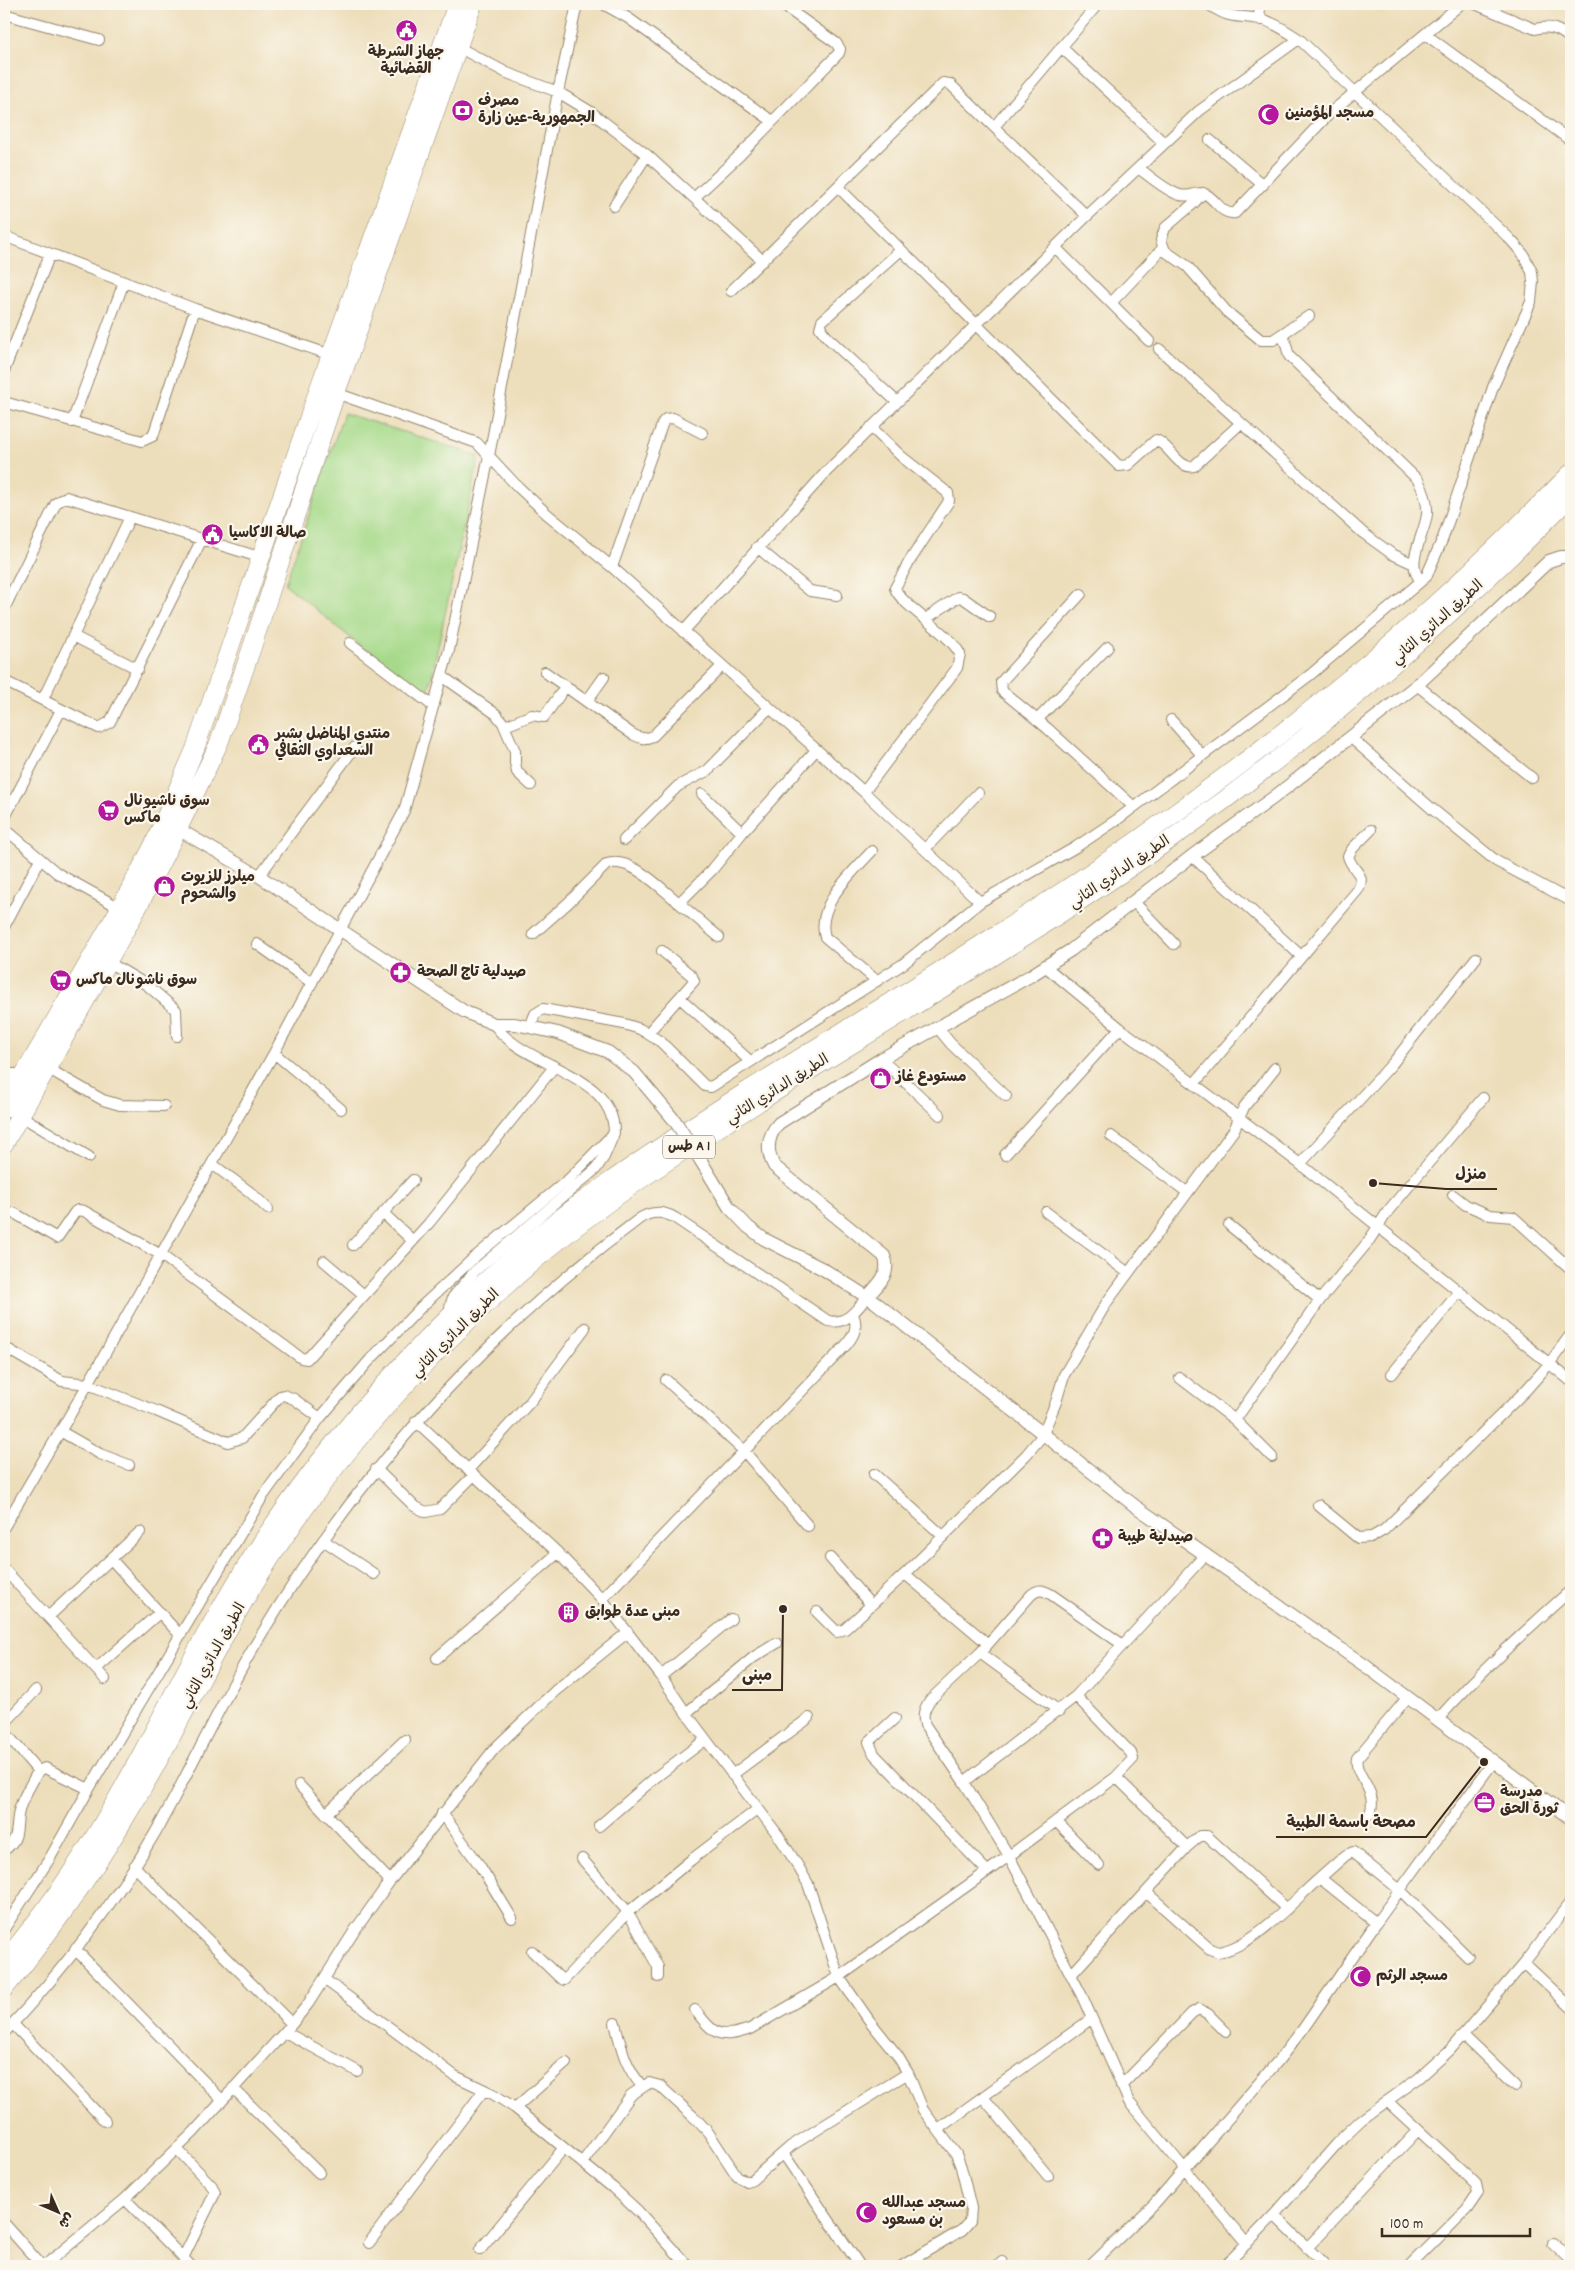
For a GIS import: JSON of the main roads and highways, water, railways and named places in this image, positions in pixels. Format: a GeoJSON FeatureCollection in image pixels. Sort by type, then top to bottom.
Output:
{"type":"FeatureCollection","features":[{"type":"Feature","properties":{"kind":"highway"},"geometry":{"type":"LineString","coordinates":[[451,44],[456,4]]}},
{"type":"Feature","properties":{"kind":"highway"},"geometry":{"type":"LineString","coordinates":[[5,1099],[22,1077],[120,908],[154,844],[195,749],[262,558],[340,358],[451,44],[473,4]]}},
{"type":"Feature","properties":{"kind":"highway"},"geometry":{"type":"LineString","coordinates":[[4,1144],[135,913],[178,829],[218,742],[247,661],[328,390]]}},
{"type":"Feature","properties":{"kind":"highway","name":"الطريق الدائري الثاني"},"geometry":{"type":"LineString","coordinates":[[4,1962],[57,1893],[98,1832],[203,1638],[251,1558],[289,1500],[358,1412],[451,1314],[515,1255],[627,1169],[1058,895],[1217,782],[1327,697],[1400,636],[1481,561],[1571,473]]}},
{"type":"Feature","properties":{"kind":"highway","name":"الطريق الدائري الثاني"},"geometry":{"type":"LineString","coordinates":[[4,1989],[75,1896],[114,1836],[155,1767],[221,1640],[286,1536],[337,1465],[383,1410],[479,1310],[514,1278],[581,1223],[665,1162],[1075,904],[1208,812],[1309,733],[1408,650],[1480,585],[1571,496]]}},
{"type":"Feature","properties":{"kind":"highway"},"geometry":{"type":"LineString","coordinates":[[229,654],[247,661]]}},
{"type":"Feature","properties":{"kind":"main road"},"geometry":{"type":"LineString","coordinates":[[4,1077],[22,1077]]}},
{"type":"Feature","properties":{"kind":"place","name":"جهاز الشرطة القضائية"},"geometry":{"type":"Point","coordinates":[406,30]}},
{"type":"Feature","properties":{"kind":"place","name":"مصرف الجمهورية-عين زارة"},"geometry":{"type":"Point","coordinates":[462,111]}},
{"type":"Feature","properties":{"kind":"place","name":"مسجد المؤمنين"},"geometry":{"type":"Point","coordinates":[1269,114]}},
{"type":"Feature","properties":{"kind":"place","name":"صالة الاكاسيا"},"geometry":{"type":"Point","coordinates":[213,534]}},
{"type":"Feature","properties":{"kind":"place","name":"منتدي المناضل بشير السعداوي الثقافي"},"geometry":{"type":"Point","coordinates":[259,744]}},
{"type":"Feature","properties":{"kind":"place","name":"سوق ناشيونال ماكس"},"geometry":{"type":"Point","coordinates":[108,811]}},
{"type":"Feature","properties":{"kind":"place","name":"ميلرز للزيوت والشحوم"},"geometry":{"type":"Point","coordinates":[165,887]}},
{"type":"Feature","properties":{"kind":"place","name":"صيدلية تاج الصحة"},"geometry":{"type":"Point","coordinates":[401,973]}},
{"type":"Feature","properties":{"kind":"place","name":"سوق ناشونال ماكس"},"geometry":{"type":"Point","coordinates":[60,981]}},
{"type":"Feature","properties":{"kind":"place","name":"مستودع غاز"},"geometry":{"type":"Point","coordinates":[880,1078]}},
{"type":"Feature","properties":{"kind":"place","name":"منزل"},"geometry":{"type":"Point","coordinates":[1373,1183]}},
{"type":"Feature","properties":{"kind":"place","name":"صيدلية طيبة"},"geometry":{"type":"Point","coordinates":[1102,1538]}},
{"type":"Feature","properties":{"kind":"place","name":"مبنى"},"geometry":{"type":"Point","coordinates":[783,1609]}},
{"type":"Feature","properties":{"kind":"place","name":"مبنى عدة طوابق"},"geometry":{"type":"Point","coordinates":[569,1613]}},
{"type":"Feature","properties":{"kind":"place","name":"مصحة باسمة الطبية"},"geometry":{"type":"Point","coordinates":[1484,1762]}},
{"type":"Feature","properties":{"kind":"place","name":"مدرسة ثورة الحق"},"geometry":{"type":"Point","coordinates":[1484,1802]}},
{"type":"Feature","properties":{"kind":"place","name":"مسجد الرثم"},"geometry":{"type":"Point","coordinates":[1360,1977]}},
{"type":"Feature","properties":{"kind":"place","name":"مسجد عبدالله بن مسعود"},"geometry":{"type":"Point","coordinates":[866,2213]}}]}
